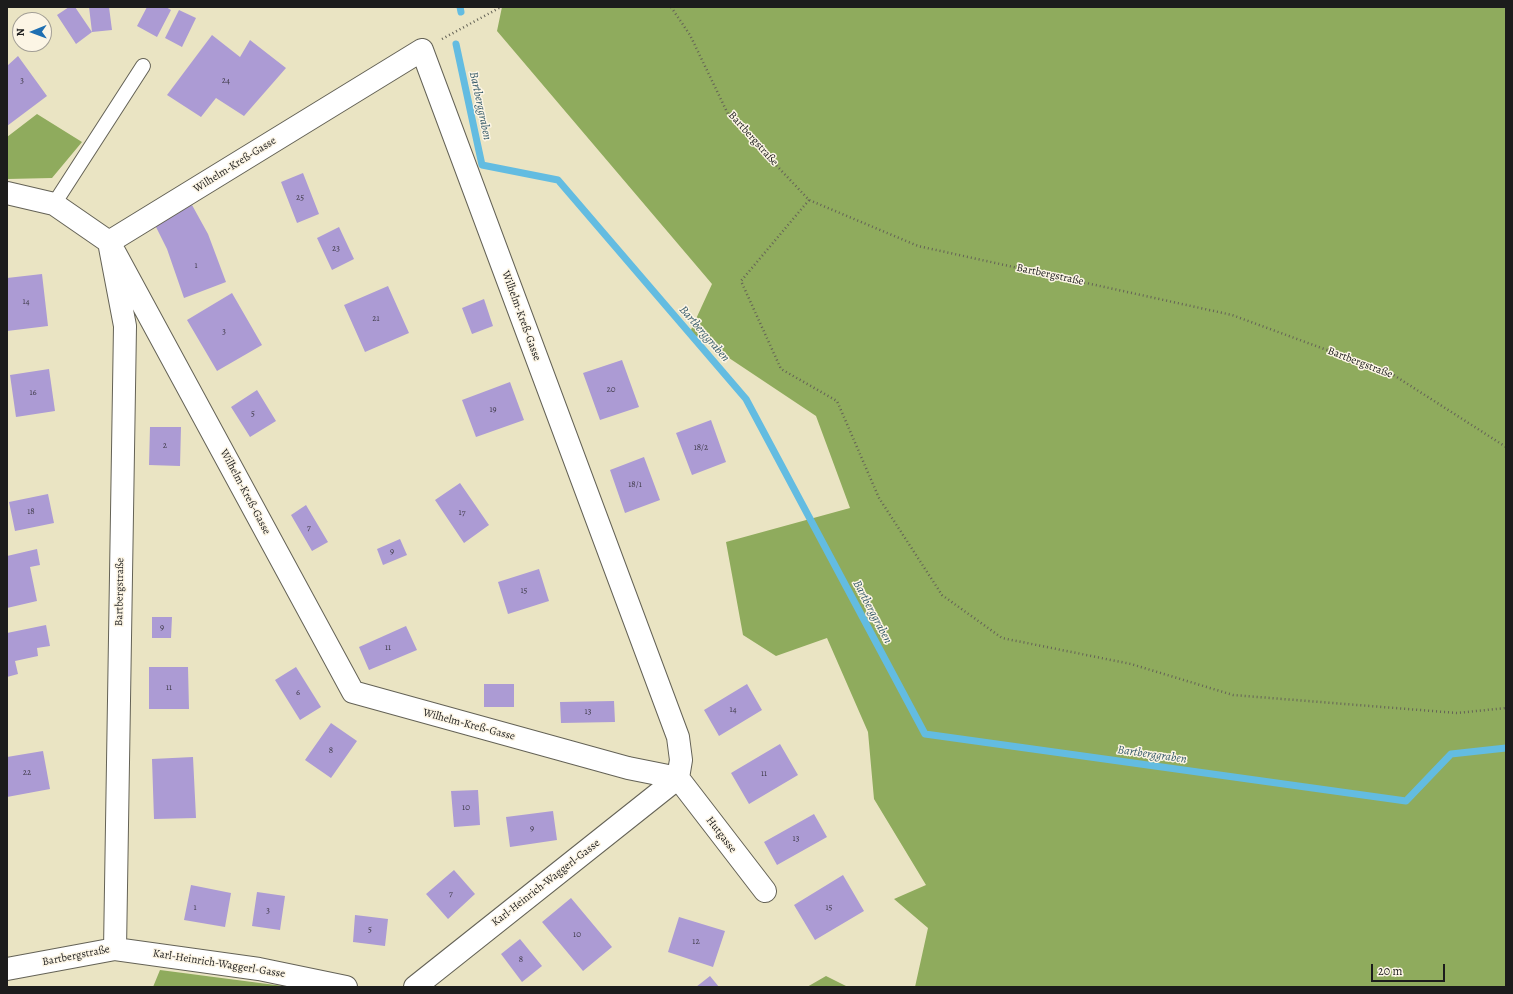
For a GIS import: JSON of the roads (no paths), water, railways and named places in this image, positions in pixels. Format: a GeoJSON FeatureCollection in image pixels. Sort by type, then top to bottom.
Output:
{"type":"FeatureCollection","features":[{"type":"Feature","properties":{"kind":"street","name":"Wilhelm-Kreß-Gasse"},"geometry":{"type":"LineString","coordinates":[[422,50],[678,737],[681,760],[678,778],[628,768],[353,692],[110,242],[422,50]]}},
{"type":"Feature","properties":{"kind":"street"},"geometry":{"type":"LineString","coordinates":[[7,193],[54,204],[110,242]]}},
{"type":"Feature","properties":{"kind":"street","name":"Bartbergstraße"},"geometry":{"type":"LineString","coordinates":[[7,968],[115,949],[124,326],[110,242]]}},
{"type":"Feature","properties":{"kind":"street","name":"Hutgasse"},"geometry":{"type":"LineString","coordinates":[[678,778],[765,891]]}},
{"type":"Feature","properties":{"kind":"street","name":"Karl-Heinrich-Waggerl-Gasse"},"geometry":{"type":"LineString","coordinates":[[415,987],[678,778]]}},
{"type":"Feature","properties":{"kind":"street","name":"Karl-Heinrich-Waggerl-Gasse"},"geometry":{"type":"LineString","coordinates":[[115,949],[259,968],[346,987]]}},
{"type":"Feature","properties":{"kind":"lane"},"geometry":{"type":"LineString","coordinates":[[54,204],[143,66]]}},
{"type":"Feature","properties":{"kind":"waterway","name":"Bartberggraben"},"geometry":{"type":"LineString","coordinates":[[460,7],[461,12]]}},
{"type":"Feature","properties":{"kind":"waterway","name":"Bartberggraben"},"geometry":{"type":"LineString","coordinates":[[456,44],[482,165],[558,180],[746,399],[925,734],[1406,801],[1451,754],[1506,748]]}}]}
